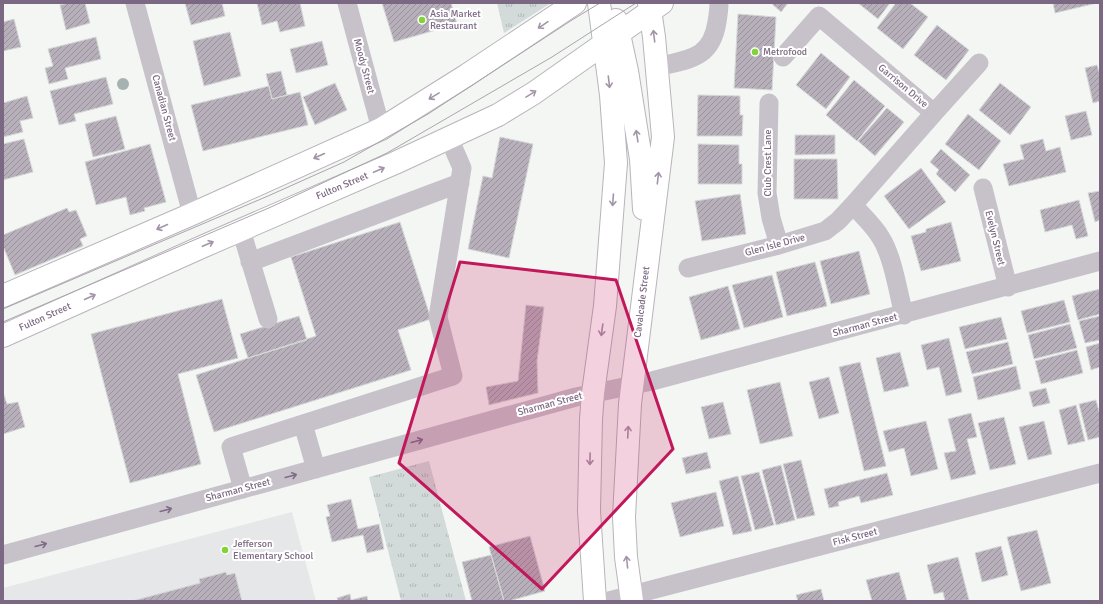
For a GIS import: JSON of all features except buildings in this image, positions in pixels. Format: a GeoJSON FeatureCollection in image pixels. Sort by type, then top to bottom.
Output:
{"type":"FeatureCollection","features":[{"type":"Feature","properties":{"kind":"main road"},"geometry":{"type":"LineString","coordinates":[[3,296],[192,214],[381,129],[467,75],[575,3]]}},
{"type":"Feature","properties":{"kind":"main road"},"geometry":{"type":"LineString","coordinates":[[599,3],[612,38],[641,159],[648,258]]}},
{"type":"Feature","properties":{"kind":"main road"},"geometry":{"type":"LineString","coordinates":[[595,601],[589,511],[591,419],[593,393],[605,306],[616,163],[611,95],[612,38],[610,3]]}},
{"type":"Feature","properties":{"kind":"main road","name":"Fulton Street"},"geometry":{"type":"LineString","coordinates":[[3,336],[394,164],[504,111],[534,93],[612,38],[654,6]]}},
{"type":"Feature","properties":{"kind":"main road","name":"Cavalcade Street"},"geometry":{"type":"LineString","coordinates":[[631,598],[626,557],[624,517],[630,404],[663,137],[657,68],[654,6]]}},
{"type":"Feature","properties":{"kind":"street","name":"Canadian Street"},"geometry":{"type":"LineString","coordinates":[[135,3],[192,214]]}},
{"type":"Feature","properties":{"kind":"street","name":"Moody Street"},"geometry":{"type":"LineString","coordinates":[[347,3],[381,129]]}},
{"type":"Feature","properties":{"kind":"street"},"geometry":{"type":"LineString","coordinates":[[657,68],[692,58],[704,51],[715,34],[719,3]]}},
{"type":"Feature","properties":{"kind":"street","name":"Garrison Drive"},"geometry":{"type":"LineString","coordinates":[[783,57],[819,16],[934,113],[853,205]]}},
{"type":"Feature","properties":{"kind":"street"},"geometry":{"type":"LineString","coordinates":[[934,113],[979,63]]}},
{"type":"Feature","properties":{"kind":"street","name":"Club Crest Lane"},"geometry":{"type":"LineString","coordinates":[[769,103],[767,194],[771,218],[779,245]]}},
{"type":"Feature","properties":{"kind":"street"},"geometry":{"type":"LineString","coordinates":[[243,489],[231,447],[453,376],[438,317],[462,168],[449,138]]}},
{"type":"Feature","properties":{"kind":"street"},"geometry":{"type":"LineString","coordinates":[[250,262],[460,183]]}},
{"type":"Feature","properties":{"kind":"street","name":"Evelyn Street"},"geometry":{"type":"LineString","coordinates":[[983,188],[1008,287]]}},
{"type":"Feature","properties":{"kind":"street"},"geometry":{"type":"LineString","coordinates":[[853,205],[873,227],[881,238],[888,252],[904,315]]}},
{"type":"Feature","properties":{"kind":"street","name":"Glen Isle Drive"},"geometry":{"type":"LineString","coordinates":[[688,268],[779,245],[825,231],[838,221],[853,205]]}},
{"type":"Feature","properties":{"kind":"street"},"geometry":{"type":"LineString","coordinates":[[241,230],[268,319]]}},
{"type":"Feature","properties":{"kind":"street","name":"Sharman Street"},"geometry":{"type":"LineString","coordinates":[[3,555],[593,393],[652,381],[1100,262]]}},
{"type":"Feature","properties":{"kind":"street"},"geometry":{"type":"LineString","coordinates":[[303,424],[316,469]]}},
{"type":"Feature","properties":{"kind":"street","name":"Fisk Street"},"geometry":{"type":"LineString","coordinates":[[609,601],[631,598],[1100,473]]}},
{"type":"Feature","properties":{"kind":"highlighted area"},"geometry":{"type":"Polygon","coordinates":[[[460,262],[616,280],[673,449],[542,589],[399,463],[460,262]]]}},
{"type":"Feature","properties":{"kind":"shaded area","name":"Jefferson Elementary School"},"geometry":{"type":"Polygon","coordinates":[[[292,512],[316,601],[3,601],[3,588],[292,512]]]}},
{"type":"Feature","properties":{"kind":"green space"},"geometry":{"type":"Polygon","coordinates":[[[497,3],[551,3],[504,33],[497,3]]]}},
{"type":"Feature","properties":{"kind":"green space"},"geometry":{"type":"Polygon","coordinates":[[[429,461],[466,601],[401,601],[369,477],[429,461]]]}},
{"type":"Feature","properties":{"kind":"tram line"},"geometry":{"type":"LineString","coordinates":[[3,309],[344,162],[428,114],[600,3]]}},
{"type":"Feature","properties":{"kind":"tram line"},"geometry":{"type":"LineString","coordinates":[[3,322],[271,207],[387,153],[552,57],[636,3]]}},
{"type":"Feature","properties":{"kind":"place","name":"Asia Market Restaurant"},"geometry":{"type":"Point","coordinates":[422,20]}},
{"type":"Feature","properties":{"kind":"place","name":"Metrofood"},"geometry":{"type":"Point","coordinates":[755,52]}},
{"type":"Feature","properties":{"kind":"place","name":"Jefferson Elementary School"},"geometry":{"type":"Point","coordinates":[225,550]}}]}
